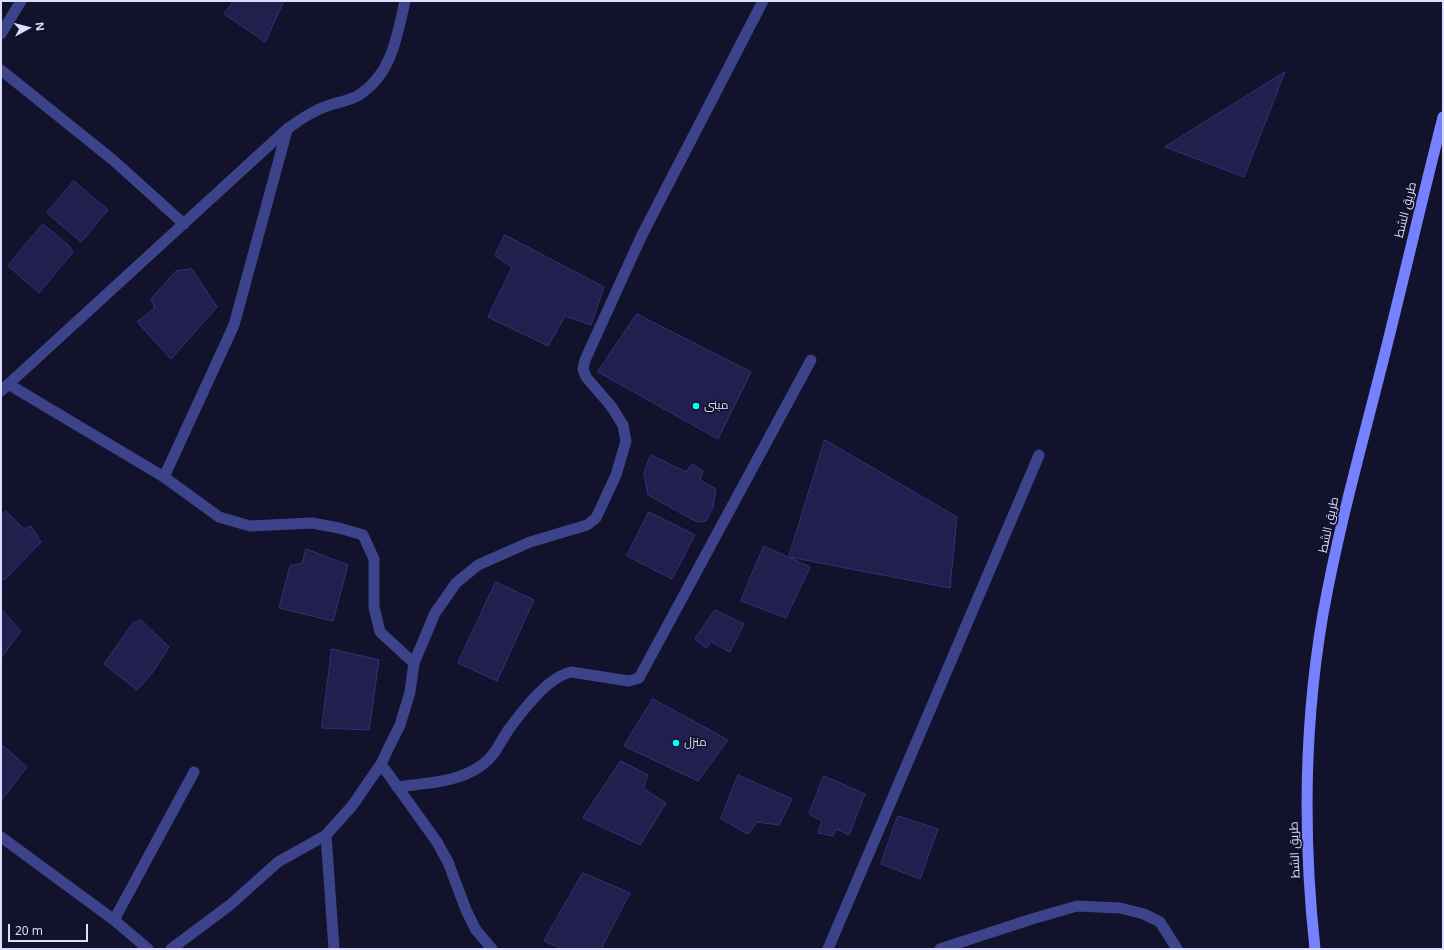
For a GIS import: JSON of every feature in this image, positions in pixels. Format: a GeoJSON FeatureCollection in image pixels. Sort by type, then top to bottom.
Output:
{"type":"FeatureCollection","features":[{"type":"Feature","properties":{"kind":"main road","name":"طريق الشط"},"geometry":{"type":"LineString","coordinates":[[1315,949],[1309,876],[1308,777],[1312,707],[1324,614],[1344,513],[1443,117]]}},
{"type":"Feature","properties":{"kind":"street"},"geometry":{"type":"LineString","coordinates":[[1,34],[21,1]]}},
{"type":"Feature","properties":{"kind":"street"},"geometry":{"type":"LineString","coordinates":[[405,1],[395,47],[383,73],[359,96],[328,106],[305,116],[288,129],[4,387],[164,477],[219,516],[250,526],[312,523],[339,528],[363,535],[374,559],[374,607],[380,632],[414,663]]}},
{"type":"Feature","properties":{"kind":"street"},"geometry":{"type":"LineString","coordinates":[[171,949],[230,905],[278,862],[326,835],[352,806],[381,764],[400,725],[410,692],[414,663],[435,613],[456,583],[478,565],[510,550],[530,542],[587,525],[596,518],[616,475],[626,442],[623,425],[611,406],[586,377],[583,369],[585,360],[642,234],[763,1]]}},
{"type":"Feature","properties":{"kind":"street"},"geometry":{"type":"LineString","coordinates":[[1,70],[113,160],[184,224]]}},
{"type":"Feature","properties":{"kind":"street"},"geometry":{"type":"LineString","coordinates":[[164,477],[234,325],[288,129]]}},
{"type":"Feature","properties":{"kind":"street"},"geometry":{"type":"LineString","coordinates":[[397,787],[458,778],[483,765],[493,755],[509,729],[533,700],[563,674],[571,672],[629,681],[639,678],[810,360]]}},
{"type":"Feature","properties":{"kind":"street"},"geometry":{"type":"LineString","coordinates":[[828,949],[1039,455]]}},
{"type":"Feature","properties":{"kind":"street"},"geometry":{"type":"LineString","coordinates":[[381,764],[437,842],[448,862],[466,910],[476,930],[492,949]]}},
{"type":"Feature","properties":{"kind":"street"},"geometry":{"type":"LineString","coordinates":[[114,920],[194,772]]}},
{"type":"Feature","properties":{"kind":"street"},"geometry":{"type":"LineString","coordinates":[[326,835],[334,949]]}},
{"type":"Feature","properties":{"kind":"street"},"geometry":{"type":"LineString","coordinates":[[1,837],[114,920],[148,949]]}},
{"type":"Feature","properties":{"kind":"street"},"geometry":{"type":"LineString","coordinates":[[940,949],[1077,906],[1120,908],[1144,914],[1160,922],[1177,949]]}},
{"type":"Feature","properties":{"kind":"building"},"geometry":{"type":"Polygon","coordinates":[[[234,1],[284,1],[265,42],[224,14],[234,1]]]}},
{"type":"Feature","properties":{"kind":"building"},"geometry":{"type":"Polygon","coordinates":[[[1285,72],[1244,177],[1165,147],[1285,72]]]}},
{"type":"Feature","properties":{"kind":"building"},"geometry":{"type":"Polygon","coordinates":[[[74,181],[108,210],[81,242],[47,213],[74,181]]]}},
{"type":"Feature","properties":{"kind":"building"},"geometry":{"type":"Polygon","coordinates":[[[43,224],[69,246],[73,252],[39,293],[8,266],[43,224]]]}},
{"type":"Feature","properties":{"kind":"building"},"geometry":{"type":"Polygon","coordinates":[[[505,235],[604,287],[591,325],[565,316],[548,346],[488,317],[512,267],[495,256],[505,235]]]}},
{"type":"Feature","properties":{"kind":"building"},"geometry":{"type":"Polygon","coordinates":[[[192,269],[217,307],[171,359],[137,322],[155,308],[151,299],[176,271],[192,269]]]}},
{"type":"Feature","properties":{"kind":"building","name":"مبنى"},"geometry":{"type":"Polygon","coordinates":[[[637,314],[751,372],[718,439],[598,372],[637,314]]]}},
{"type":"Feature","properties":{"kind":"building"},"geometry":{"type":"Polygon","coordinates":[[[825,440],[957,517],[950,588],[789,557],[825,440]]]}},
{"type":"Feature","properties":{"kind":"building"},"geometry":{"type":"Polygon","coordinates":[[[651,455],[686,472],[692,464],[703,471],[700,480],[716,489],[713,507],[706,521],[697,522],[648,495],[644,473],[651,455]]]}},
{"type":"Feature","properties":{"kind":"building"},"geometry":{"type":"Polygon","coordinates":[[[6,511],[24,529],[31,526],[41,542],[4,580],[1,577],[1,516],[6,511]]]}},
{"type":"Feature","properties":{"kind":"building"},"geometry":{"type":"Polygon","coordinates":[[[649,512],[695,535],[672,579],[627,556],[649,512]]]}},
{"type":"Feature","properties":{"kind":"building"},"geometry":{"type":"Polygon","coordinates":[[[764,546],[810,567],[786,618],[741,601],[764,546]]]}},
{"type":"Feature","properties":{"kind":"building"},"geometry":{"type":"Polygon","coordinates":[[[306,549],[348,565],[333,621],[279,608],[290,566],[302,563],[306,549]]]}},
{"type":"Feature","properties":{"kind":"building"},"geometry":{"type":"Polygon","coordinates":[[[496,582],[534,600],[497,681],[458,663],[496,582]]]}},
{"type":"Feature","properties":{"kind":"building"},"geometry":{"type":"Polygon","coordinates":[[[1,609],[21,631],[1,658],[1,609]]]}},
{"type":"Feature","properties":{"kind":"building"},"geometry":{"type":"Polygon","coordinates":[[[715,610],[744,624],[730,652],[711,642],[706,648],[695,639],[715,610]]]}},
{"type":"Feature","properties":{"kind":"building"},"geometry":{"type":"Polygon","coordinates":[[[141,620],[169,647],[153,672],[137,690],[104,664],[132,624],[141,620]]]}},
{"type":"Feature","properties":{"kind":"building"},"geometry":{"type":"Polygon","coordinates":[[[332,649],[379,660],[369,730],[322,728],[332,649]]]}},
{"type":"Feature","properties":{"kind":"building","name":"منزل"},"geometry":{"type":"Polygon","coordinates":[[[653,699],[728,740],[698,781],[624,746],[653,699]]]}},
{"type":"Feature","properties":{"kind":"building"},"geometry":{"type":"Polygon","coordinates":[[[1,744],[27,767],[1,801],[1,744]]]}},
{"type":"Feature","properties":{"kind":"building"},"geometry":{"type":"Polygon","coordinates":[[[621,761],[648,775],[643,788],[666,803],[640,845],[583,818],[621,761]]]}},
{"type":"Feature","properties":{"kind":"building"},"geometry":{"type":"Polygon","coordinates":[[[738,775],[792,799],[779,825],[757,822],[748,834],[721,819],[738,775]]]}},
{"type":"Feature","properties":{"kind":"building"},"geometry":{"type":"Polygon","coordinates":[[[824,776],[865,794],[849,835],[836,829],[833,836],[818,833],[822,821],[809,814],[824,776]]]}},
{"type":"Feature","properties":{"kind":"building"},"geometry":{"type":"Polygon","coordinates":[[[898,816],[938,829],[920,879],[881,864],[898,816]]]}},
{"type":"Feature","properties":{"kind":"building"},"geometry":{"type":"Polygon","coordinates":[[[583,873],[630,893],[601,949],[562,949],[544,941],[583,873]]]}},
{"type":"Feature","properties":{"kind":"place","name":"مبنى"},"geometry":{"type":"Point","coordinates":[696,406]}},
{"type":"Feature","properties":{"kind":"place","name":"منزل"},"geometry":{"type":"Point","coordinates":[676,743]}}]}
